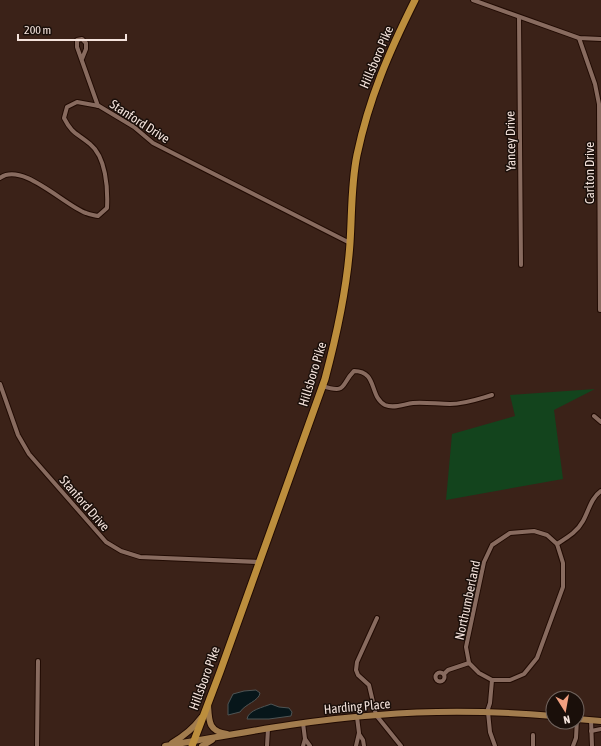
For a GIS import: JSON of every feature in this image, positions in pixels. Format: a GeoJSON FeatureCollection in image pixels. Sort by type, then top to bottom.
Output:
{"type":"FeatureCollection","features":[{"type":"Feature","properties":{"kind":"main road","name":"Hillsboro Pike"},"geometry":{"type":"LineString","coordinates":[[193,744],[322,386],[338,331],[350,243],[353,178],[366,119],[378,77],[415,0]]}},
{"type":"Feature","properties":{"kind":"main road"},"geometry":{"type":"LineString","coordinates":[[208,703],[211,725],[216,732],[231,735]]}},
{"type":"Feature","properties":{"kind":"main road","name":"Harding Place"},"geometry":{"type":"LineString","coordinates":[[166,746],[193,744],[218,737],[303,723],[376,715],[453,711],[545,716]]}},
{"type":"Feature","properties":{"kind":"main road"},"geometry":{"type":"LineString","coordinates":[[166,746],[185,735],[195,726],[204,714]]}},
{"type":"Feature","properties":{"kind":"main road"},"geometry":{"type":"LineString","coordinates":[[585,720],[601,721]]}},
{"type":"Feature","properties":{"kind":"main road"},"geometry":{"type":"LineString","coordinates":[[202,746],[218,737]]}},
{"type":"Feature","properties":{"kind":"street"},"geometry":{"type":"LineString","coordinates":[[472,0],[579,38],[601,39]]}},
{"type":"Feature","properties":{"kind":"street","name":"Yancey Drive"},"geometry":{"type":"LineString","coordinates":[[519,17],[521,265]]}},
{"type":"Feature","properties":{"kind":"street","name":"Carlton Drive"},"geometry":{"type":"LineString","coordinates":[[579,38],[595,84],[599,104],[600,310]]}},
{"type":"Feature","properties":{"kind":"street"},"geometry":{"type":"LineString","coordinates":[[82,59],[98,106]]}},
{"type":"Feature","properties":{"kind":"street","name":"Stanford Drive"},"geometry":{"type":"LineString","coordinates":[[0,178],[18,174],[31,180],[85,213],[98,216],[107,208],[108,196],[99,153],[70,129],[64,118],[67,108],[77,102],[98,106],[134,127],[153,143],[350,243]]}},
{"type":"Feature","properties":{"kind":"street"},"geometry":{"type":"LineString","coordinates":[[322,386],[334,390],[341,388],[346,385],[349,376],[354,371],[360,371],[366,373],[370,379],[379,400],[390,406],[414,403],[462,403],[492,395]]}},
{"type":"Feature","properties":{"kind":"street","name":"Stanford Drive"},"geometry":{"type":"LineString","coordinates":[[0,384],[18,435],[29,454],[106,542],[121,551],[140,557],[259,562]]}},
{"type":"Feature","properties":{"kind":"street"},"geometry":{"type":"LineString","coordinates":[[594,416],[601,422]]}},
{"type":"Feature","properties":{"kind":"street"},"geometry":{"type":"LineString","coordinates":[[444,674],[448,670],[469,663],[479,673],[492,680],[510,680],[524,674],[538,658],[563,587],[563,563],[557,544],[575,533],[595,495],[601,491]]}},
{"type":"Feature","properties":{"kind":"street","name":"Northumberland"},"geometry":{"type":"LineString","coordinates":[[469,663],[466,647],[484,562],[492,545],[510,533],[534,531],[547,535],[557,544]]}},
{"type":"Feature","properties":{"kind":"street"},"geometry":{"type":"LineString","coordinates":[[377,618],[357,662],[356,670],[358,675],[369,685],[376,715],[401,746]]}},
{"type":"Feature","properties":{"kind":"street"},"geometry":{"type":"LineString","coordinates":[[38,661],[38,746]]}},
{"type":"Feature","properties":{"kind":"street"},"geometry":{"type":"LineString","coordinates":[[492,680],[488,712],[490,732],[495,746]]}},
{"type":"Feature","properties":{"kind":"street"},"geometry":{"type":"LineString","coordinates":[[356,746],[359,734],[357,717]]}},
{"type":"Feature","properties":{"kind":"street"},"geometry":{"type":"LineString","coordinates":[[591,720],[592,746]]}},
{"type":"Feature","properties":{"kind":"street"},"geometry":{"type":"LineString","coordinates":[[303,723],[305,739],[303,746]]}},
{"type":"Feature","properties":{"kind":"street"},"geometry":{"type":"LineString","coordinates":[[267,746],[268,729]]}},
{"type":"Feature","properties":{"kind":"street"},"geometry":{"type":"LineString","coordinates":[[591,731],[601,729]]}},
{"type":"Feature","properties":{"kind":"street"},"geometry":{"type":"LineString","coordinates":[[573,746],[576,738],[576,730]]}},
{"type":"Feature","properties":{"kind":"street"},"geometry":{"type":"LineString","coordinates":[[359,734],[363,740],[364,746]]}},
{"type":"Feature","properties":{"kind":"street"},"geometry":{"type":"LineString","coordinates":[[532,746],[533,735]]}},
{"type":"Feature","properties":{"kind":"street"},"geometry":{"type":"LineString","coordinates":[[305,739],[310,746]]}},
{"type":"Feature","properties":{"kind":"green space"},"geometry":{"type":"Polygon","coordinates":[[[595,389],[554,410],[563,479],[446,500],[452,434],[515,416],[510,395],[595,389]]]}},
{"type":"Feature","properties":{"kind":"shaded area"},"geometry":{"type":"Polygon","coordinates":[[[256,690],[260,693],[257,698],[240,712],[228,715],[228,704],[233,694],[256,690]]]}},
{"type":"Feature","properties":{"kind":"shaded area"},"geometry":{"type":"Polygon","coordinates":[[[271,704],[289,708],[292,712],[291,716],[269,719],[247,719],[253,711],[271,704]]]}}]}
